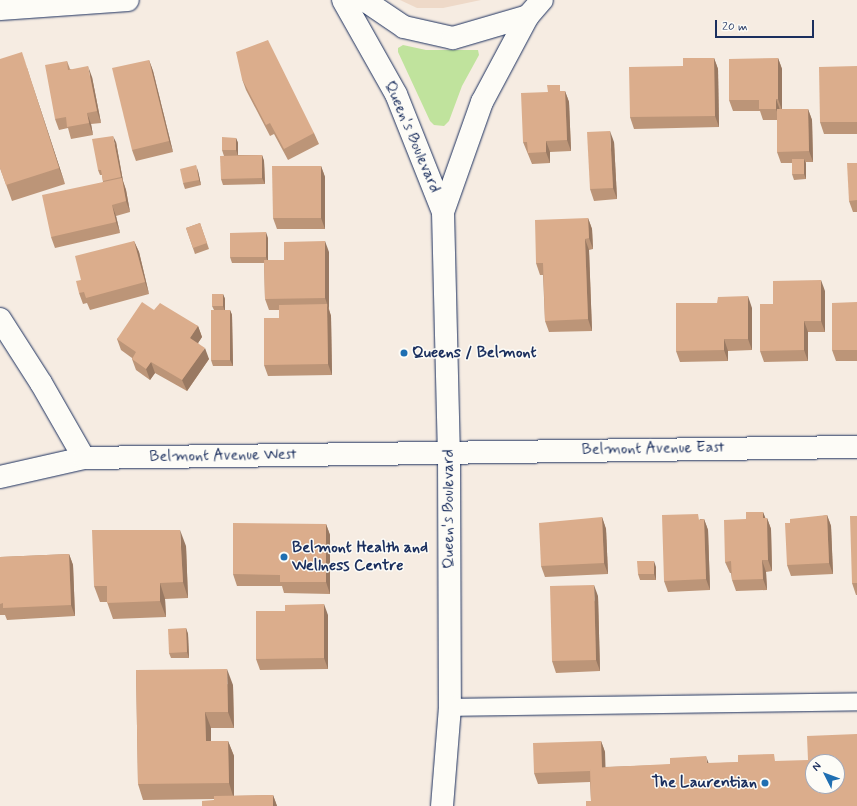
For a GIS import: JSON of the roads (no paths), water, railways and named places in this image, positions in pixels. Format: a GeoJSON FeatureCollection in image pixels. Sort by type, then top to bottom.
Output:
{"type":"FeatureCollection","features":[{"type":"Feature","properties":{"kind":"street"},"geometry":{"type":"LineString","coordinates":[[0,9],[128,0]]}},
{"type":"Feature","properties":{"kind":"street","name":"Queen's Boulevard"},"geometry":{"type":"LineString","coordinates":[[343,0],[396,94],[443,212],[449,452],[450,707],[442,806]]}},
{"type":"Feature","properties":{"kind":"street"},"geometry":{"type":"LineString","coordinates":[[364,0],[404,28],[453,38],[528,16]]}},
{"type":"Feature","properties":{"kind":"street","name":"Queen's Boulevard"},"geometry":{"type":"LineString","coordinates":[[443,212],[482,102],[528,16],[542,0]]}},
{"type":"Feature","properties":{"kind":"street"},"geometry":{"type":"LineString","coordinates":[[0,319],[41,383],[84,458]]}},
{"type":"Feature","properties":{"kind":"street","name":"Belmont Avenue East"},"geometry":{"type":"LineString","coordinates":[[449,452],[857,447]]}},
{"type":"Feature","properties":{"kind":"street","name":"Belmont Avenue West"},"geometry":{"type":"LineString","coordinates":[[0,477],[84,458],[449,452]]}},
{"type":"Feature","properties":{"kind":"lane"},"geometry":{"type":"LineString","coordinates":[[450,707],[857,701]]}},
{"type":"Feature","properties":{"kind":"place","name":"Queens / Belmont"},"geometry":{"type":"Point","coordinates":[404,353]}},
{"type":"Feature","properties":{"kind":"place","name":"Belmont Health and Wellness Centre"},"geometry":{"type":"Point","coordinates":[284,557]}},
{"type":"Feature","properties":{"kind":"place","name":"The Laurentian"},"geometry":{"type":"Point","coordinates":[765,783]}}]}
